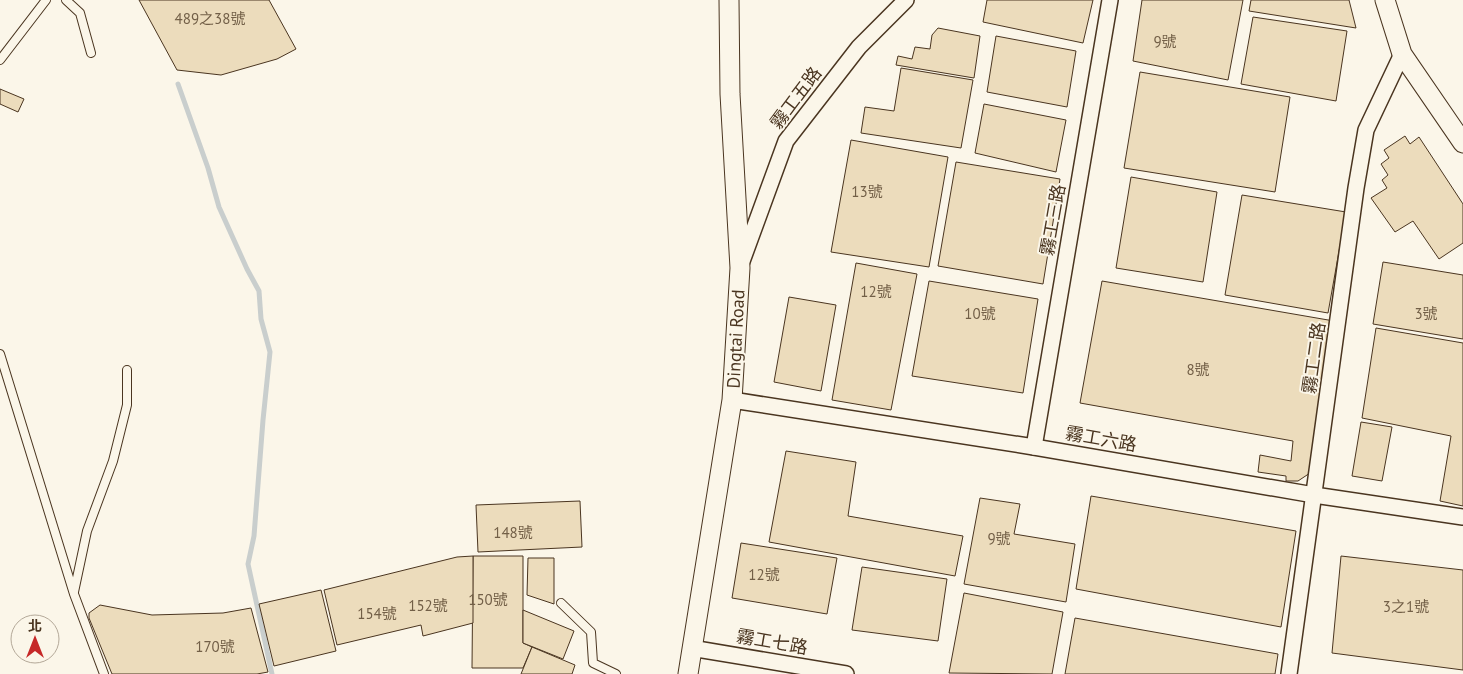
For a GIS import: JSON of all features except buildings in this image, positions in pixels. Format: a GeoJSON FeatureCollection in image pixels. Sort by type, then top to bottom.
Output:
{"type":"FeatureCollection","features":[{"type":"Feature","properties":{"kind":"street","name":"Dingtai Road"},"geometry":{"type":"LineString","coordinates":[[688,674],[732,400],[740,268],[730,94],[730,0]]}},
{"type":"Feature","properties":{"kind":"street","name":"霧工五路"},"geometry":{"type":"LineString","coordinates":[[740,268],[786,141],[859,46],[906,0]]}},
{"type":"Feature","properties":{"kind":"street","name":"霧工三路"},"geometry":{"type":"LineString","coordinates":[[1034,447],[1110,0]]}},
{"type":"Feature","properties":{"kind":"street"},"geometry":{"type":"LineString","coordinates":[[1385,0],[1402,54],[1463,143]]}},
{"type":"Feature","properties":{"kind":"street","name":"霧工二路"},"geometry":{"type":"LineString","coordinates":[[1289,674],[1356,188],[1366,130],[1402,54]]}},
{"type":"Feature","properties":{"kind":"street","name":"霧工六路"},"geometry":{"type":"LineString","coordinates":[[732,400],[1034,447],[1314,495],[1463,517]]}},
{"type":"Feature","properties":{"kind":"street","name":"霧工七路"},"geometry":{"type":"LineString","coordinates":[[691,648],[846,674]]}},
{"type":"Feature","properties":{"kind":"lane"},"geometry":{"type":"LineString","coordinates":[[0,60],[46,0]]}},
{"type":"Feature","properties":{"kind":"lane"},"geometry":{"type":"LineString","coordinates":[[66,0],[80,13],[91,53]]}},
{"type":"Feature","properties":{"kind":"lane"},"geometry":{"type":"LineString","coordinates":[[0,354],[74,594],[104,674]]}},
{"type":"Feature","properties":{"kind":"lane"},"geometry":{"type":"LineString","coordinates":[[74,594],[87,530],[113,461],[126,405],[126,370]]}},
{"type":"Feature","properties":{"kind":"lane"},"geometry":{"type":"LineString","coordinates":[[561,603],[591,632],[593,664],[616,674]]}},
{"type":"Feature","properties":{"kind":"waterway"},"geometry":{"type":"LineString","coordinates":[[178,84],[208,168],[219,207],[259,291],[261,319],[270,352],[254,536],[248,564],[272,674]]}}]}
